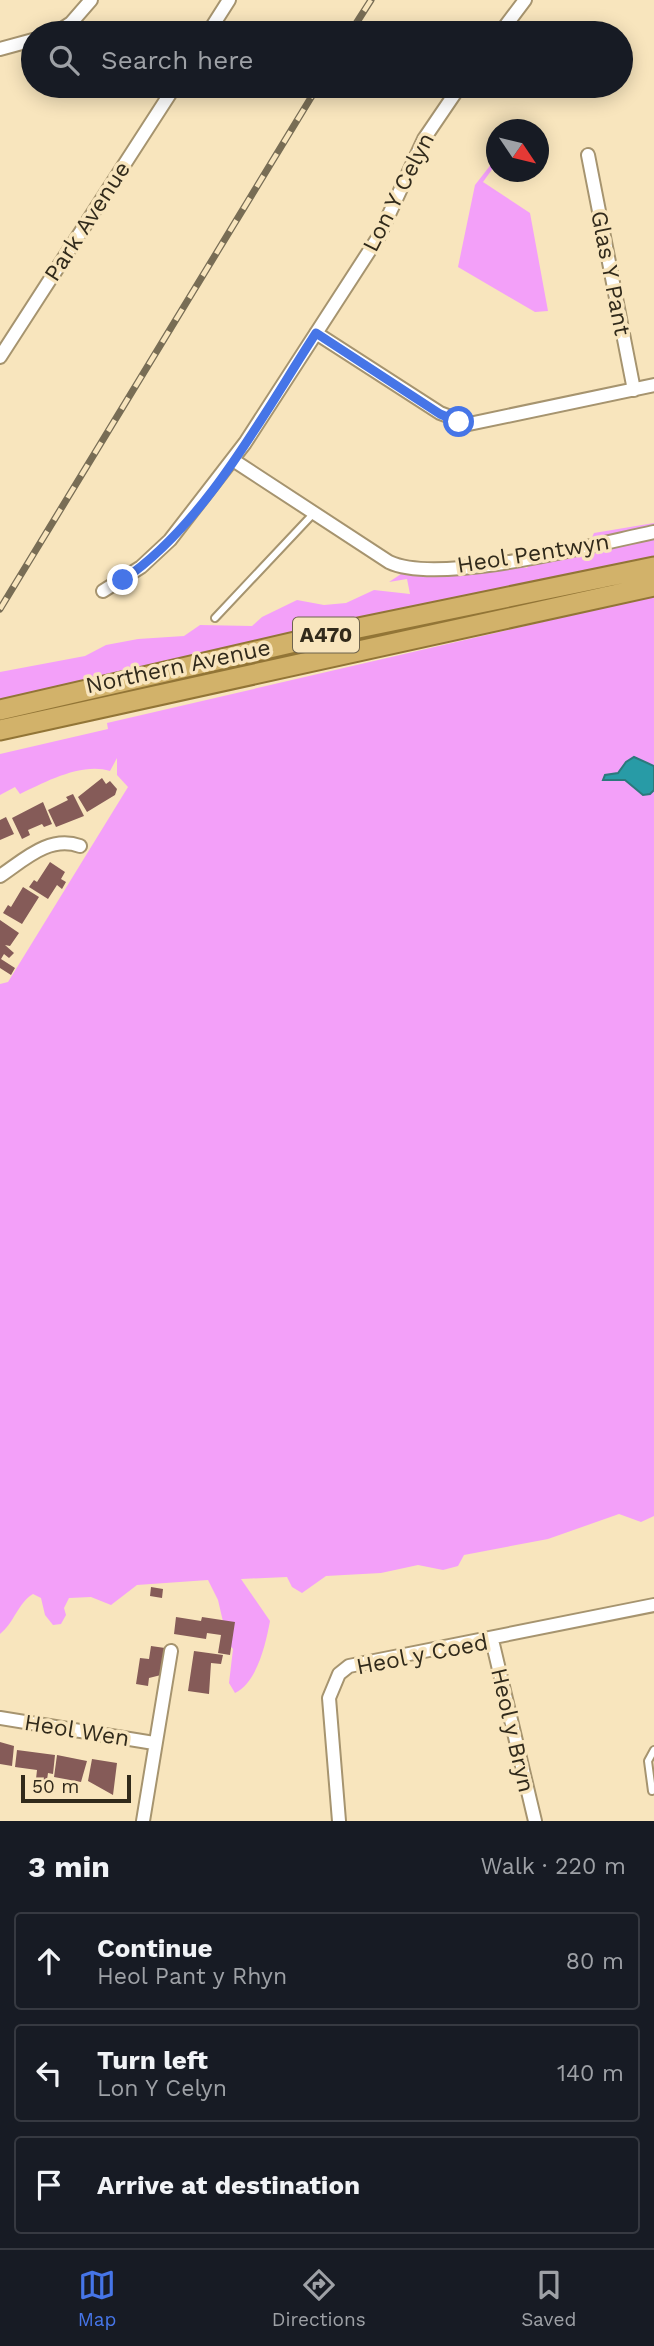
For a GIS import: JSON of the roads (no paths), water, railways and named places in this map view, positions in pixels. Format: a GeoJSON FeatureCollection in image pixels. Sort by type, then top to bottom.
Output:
{"type":"FeatureCollection","features":[{"type":"Feature","properties":{"kind":"highway","name":"Northern Avenue"},"geometry":{"type":"LineString","coordinates":[[0,710],[334,633],[654,567]]}},
{"type":"Feature","properties":{"kind":"highway","name":"Northern Avenue"},"geometry":{"type":"LineString","coordinates":[[0,730],[654,586]]}},
{"type":"Feature","properties":{"kind":"street"},"geometry":{"type":"LineString","coordinates":[[73,21],[91,0]]}},
{"type":"Feature","properties":{"kind":"street"},"geometry":{"type":"LineString","coordinates":[[216,21],[229,0]]}},
{"type":"Feature","properties":{"kind":"street"},"geometry":{"type":"LineString","coordinates":[[509,21],[525,0]]}},
{"type":"Feature","properties":{"kind":"street"},"geometry":{"type":"LineString","coordinates":[[0,49],[21,43]]}},
{"type":"Feature","properties":{"kind":"street","name":"Park Avenue"},"geometry":{"type":"LineString","coordinates":[[0,357],[167,98]]}},
{"type":"Feature","properties":{"kind":"street","name":"Lon Y Celyn"},"geometry":{"type":"LineString","coordinates":[[103,591],[141,568],[163,547],[233,460],[379,236],[424,139],[452,98]]}},
{"type":"Feature","properties":{"kind":"street","name":"Glas Y Pant"},"geometry":{"type":"LineString","coordinates":[[588,155],[634,390]]}},
{"type":"Feature","properties":{"kind":"street"},"geometry":{"type":"LineString","coordinates":[[316,333],[440,414],[469,424],[654,386]]}},
{"type":"Feature","properties":{"kind":"street","name":"Heol Pentwyn"},"geometry":{"type":"LineString","coordinates":[[233,460],[389,562],[411,568],[481,566],[654,532]]}},
{"type":"Feature","properties":{"kind":"street"},"geometry":{"type":"LineString","coordinates":[[0,876],[54,843],[80,845]]}},
{"type":"Feature","properties":{"kind":"street","name":"Heol y Coed"},"geometry":{"type":"LineString","coordinates":[[339,1821],[329,1698],[339,1674],[360,1663],[492,1640],[654,1605]]}},
{"type":"Feature","properties":{"kind":"street","name":"Heol y Bryn"},"geometry":{"type":"LineString","coordinates":[[492,1640],[535,1821]]}},
{"type":"Feature","properties":{"kind":"street","name":"Heol Wen"},"geometry":{"type":"LineString","coordinates":[[143,1821],[154,1743],[172,1651]]}},
{"type":"Feature","properties":{"kind":"street","name":"Heol Wen"},"geometry":{"type":"LineString","coordinates":[[0,1718],[154,1743]]}},
{"type":"Feature","properties":{"kind":"lane"},"geometry":{"type":"LineString","coordinates":[[215,618],[313,514]]}},
{"type":"Feature","properties":{"kind":"lane"},"geometry":{"type":"LineString","coordinates":[[652,1791],[649,1761],[654,1750]]}},
{"type":"Feature","properties":{"kind":"water"},"geometry":{"type":"Polygon","coordinates":[[[634,757],[654,766],[654,790],[650,794],[643,795],[625,780],[603,780],[605,775],[618,773],[626,762],[634,757]]]}},
{"type":"Feature","properties":{"kind":"railway"},"geometry":{"type":"LineString","coordinates":[[358,21],[371,0]]}},
{"type":"Feature","properties":{"kind":"railway"},"geometry":{"type":"LineString","coordinates":[[0,609],[311,98]]}}]}
